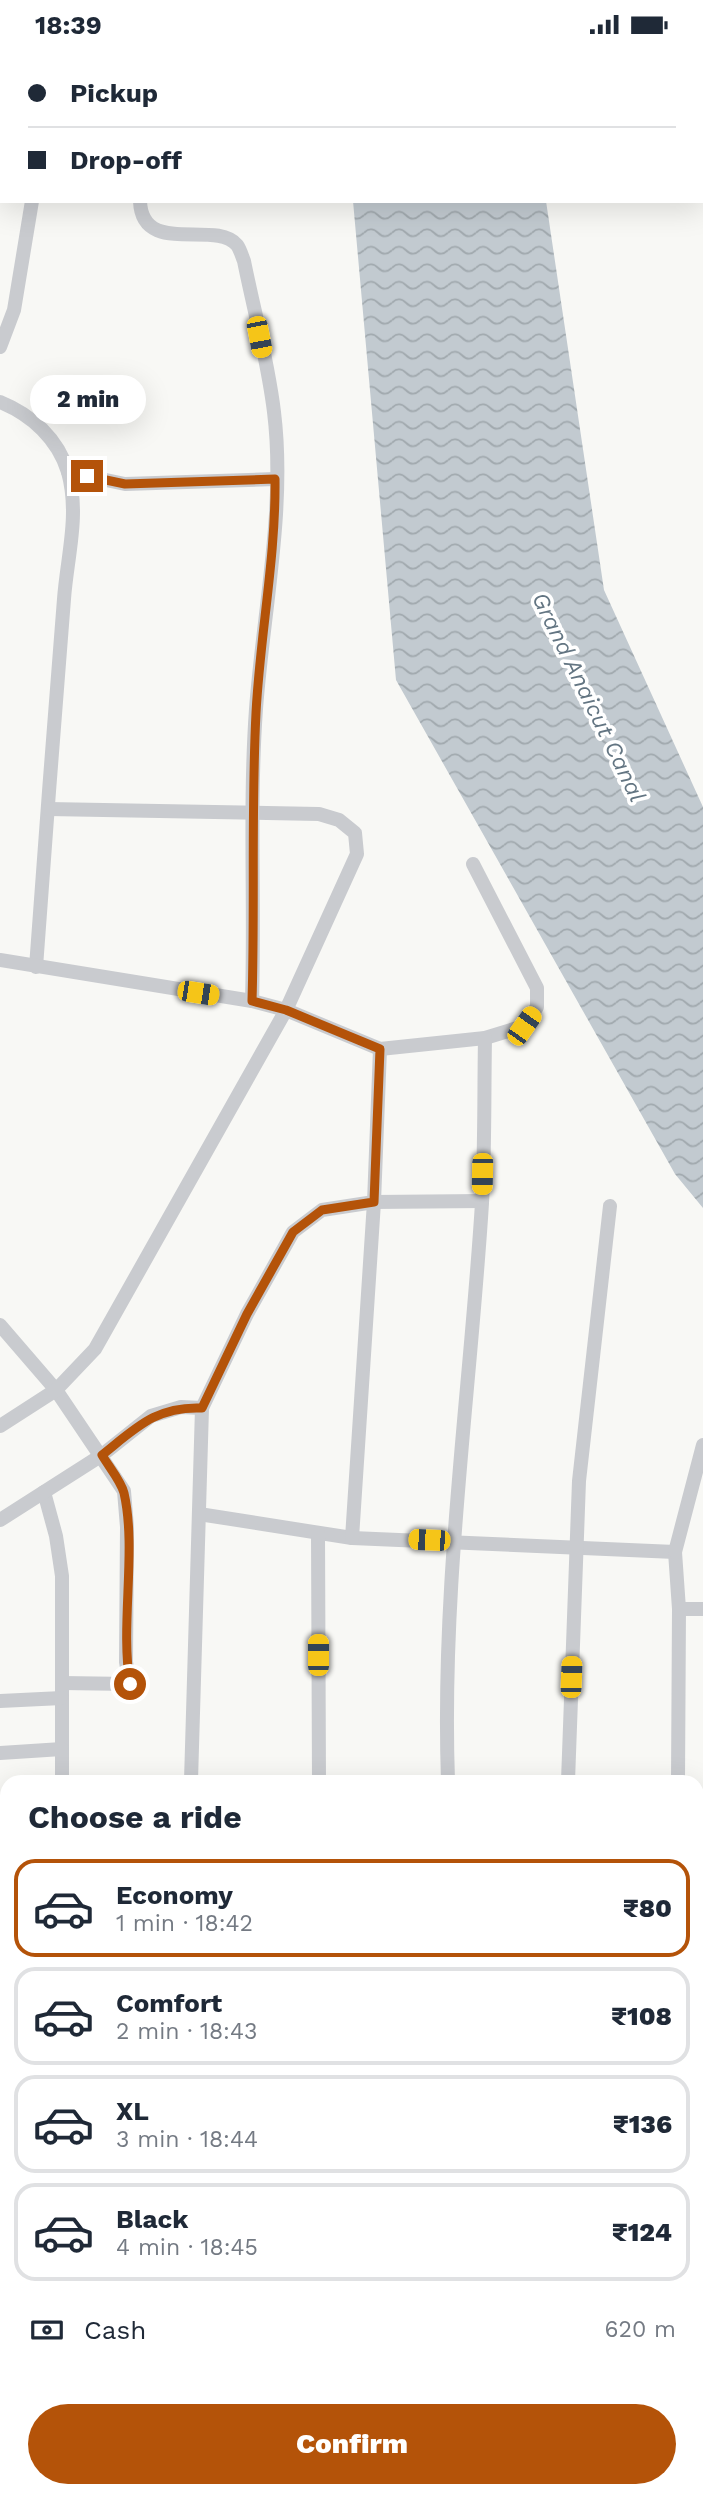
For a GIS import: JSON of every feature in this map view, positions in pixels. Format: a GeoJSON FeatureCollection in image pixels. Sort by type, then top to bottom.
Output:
{"type":"FeatureCollection","features":[{"type":"Feature","properties":{"kind":"street"},"geometry":{"type":"LineString","coordinates":[[0,347],[14,310],[32,203]]}},
{"type":"Feature","properties":{"kind":"street"},"geometry":{"type":"LineString","coordinates":[[140,203],[140,211],[153,228],[168,233],[223,237],[236,244],[244,261],[274,413],[275,479],[256,709],[251,811],[255,893],[252,1001]]}},
{"type":"Feature","properties":{"kind":"street"},"geometry":{"type":"LineString","coordinates":[[0,402],[14,408],[53,438],[68,472],[74,518],[64,596],[36,967]]}},
{"type":"Feature","properties":{"kind":"street"},"geometry":{"type":"LineString","coordinates":[[68,472],[125,484],[275,479]]}},
{"type":"Feature","properties":{"kind":"street"},"geometry":{"type":"LineString","coordinates":[[0,1426],[56,1390],[95,1349],[286,1010],[357,854],[355,833],[339,820],[320,814],[48,809]]}},
{"type":"Feature","properties":{"kind":"street"},"geometry":{"type":"LineString","coordinates":[[0,960],[252,1001],[286,1010],[380,1049],[485,1038],[524,1026],[537,1007],[537,988],[473,865]]}},
{"type":"Feature","properties":{"kind":"street"},"geometry":{"type":"LineString","coordinates":[[448,1775],[446,1721],[455,1541],[482,1201],[485,1038]]}},
{"type":"Feature","properties":{"kind":"street"},"geometry":{"type":"LineString","coordinates":[[352,1538],[374,1202],[380,1049]]}},
{"type":"Feature","properties":{"kind":"street"},"geometry":{"type":"LineString","coordinates":[[191,1775],[202,1408],[247,1314],[293,1232],[322,1210],[374,1202],[482,1201]]}},
{"type":"Feature","properties":{"kind":"street"},"geometry":{"type":"LineString","coordinates":[[568,1775],[579,1481],[610,1206]]}},
{"type":"Feature","properties":{"kind":"street"},"geometry":{"type":"LineString","coordinates":[[0,1325],[56,1390],[124,1491],[127,1527],[126,1662],[130,1684],[62,1683]]}},
{"type":"Feature","properties":{"kind":"street"},"geometry":{"type":"LineString","coordinates":[[0,1520],[102,1455],[151,1416],[181,1407],[202,1408]]}},
{"type":"Feature","properties":{"kind":"street"},"geometry":{"type":"LineString","coordinates":[[678,1775],[679,1609],[675,1552],[703,1445]]}},
{"type":"Feature","properties":{"kind":"street"},"geometry":{"type":"LineString","coordinates":[[44,1492],[62,1576],[62,1775]]}},
{"type":"Feature","properties":{"kind":"street"},"geometry":{"type":"LineString","coordinates":[[199,1514],[352,1538],[675,1552]]}},
{"type":"Feature","properties":{"kind":"street"},"geometry":{"type":"LineString","coordinates":[[318,1533],[319,1775]]}},
{"type":"Feature","properties":{"kind":"street"},"geometry":{"type":"LineString","coordinates":[[679,1609],[703,1609]]}},
{"type":"Feature","properties":{"kind":"street"},"geometry":{"type":"LineString","coordinates":[[0,1701],[62,1698]]}},
{"type":"Feature","properties":{"kind":"street"},"geometry":{"type":"LineString","coordinates":[[0,1753],[62,1749]]}},
{"type":"Feature","properties":{"kind":"water","name":"Grand Anaicut Canal"},"geometry":{"type":"Polygon","coordinates":[[[353,203],[546,203],[604,590],[703,807],[703,1208],[675,1174],[396,680],[353,203]]]}},
{"type":"Feature","properties":{"kind":"route"},"geometry":{"type":"LineString","coordinates":[[87,476],[125,484],[275,479],[256,709],[251,811],[255,893],[252,1001],[286,1010],[380,1049],[374,1202],[322,1210],[293,1232],[247,1314],[202,1408],[181,1407],[151,1416],[102,1455],[124,1491],[127,1527],[126,1662],[130,1684]]}}]}
